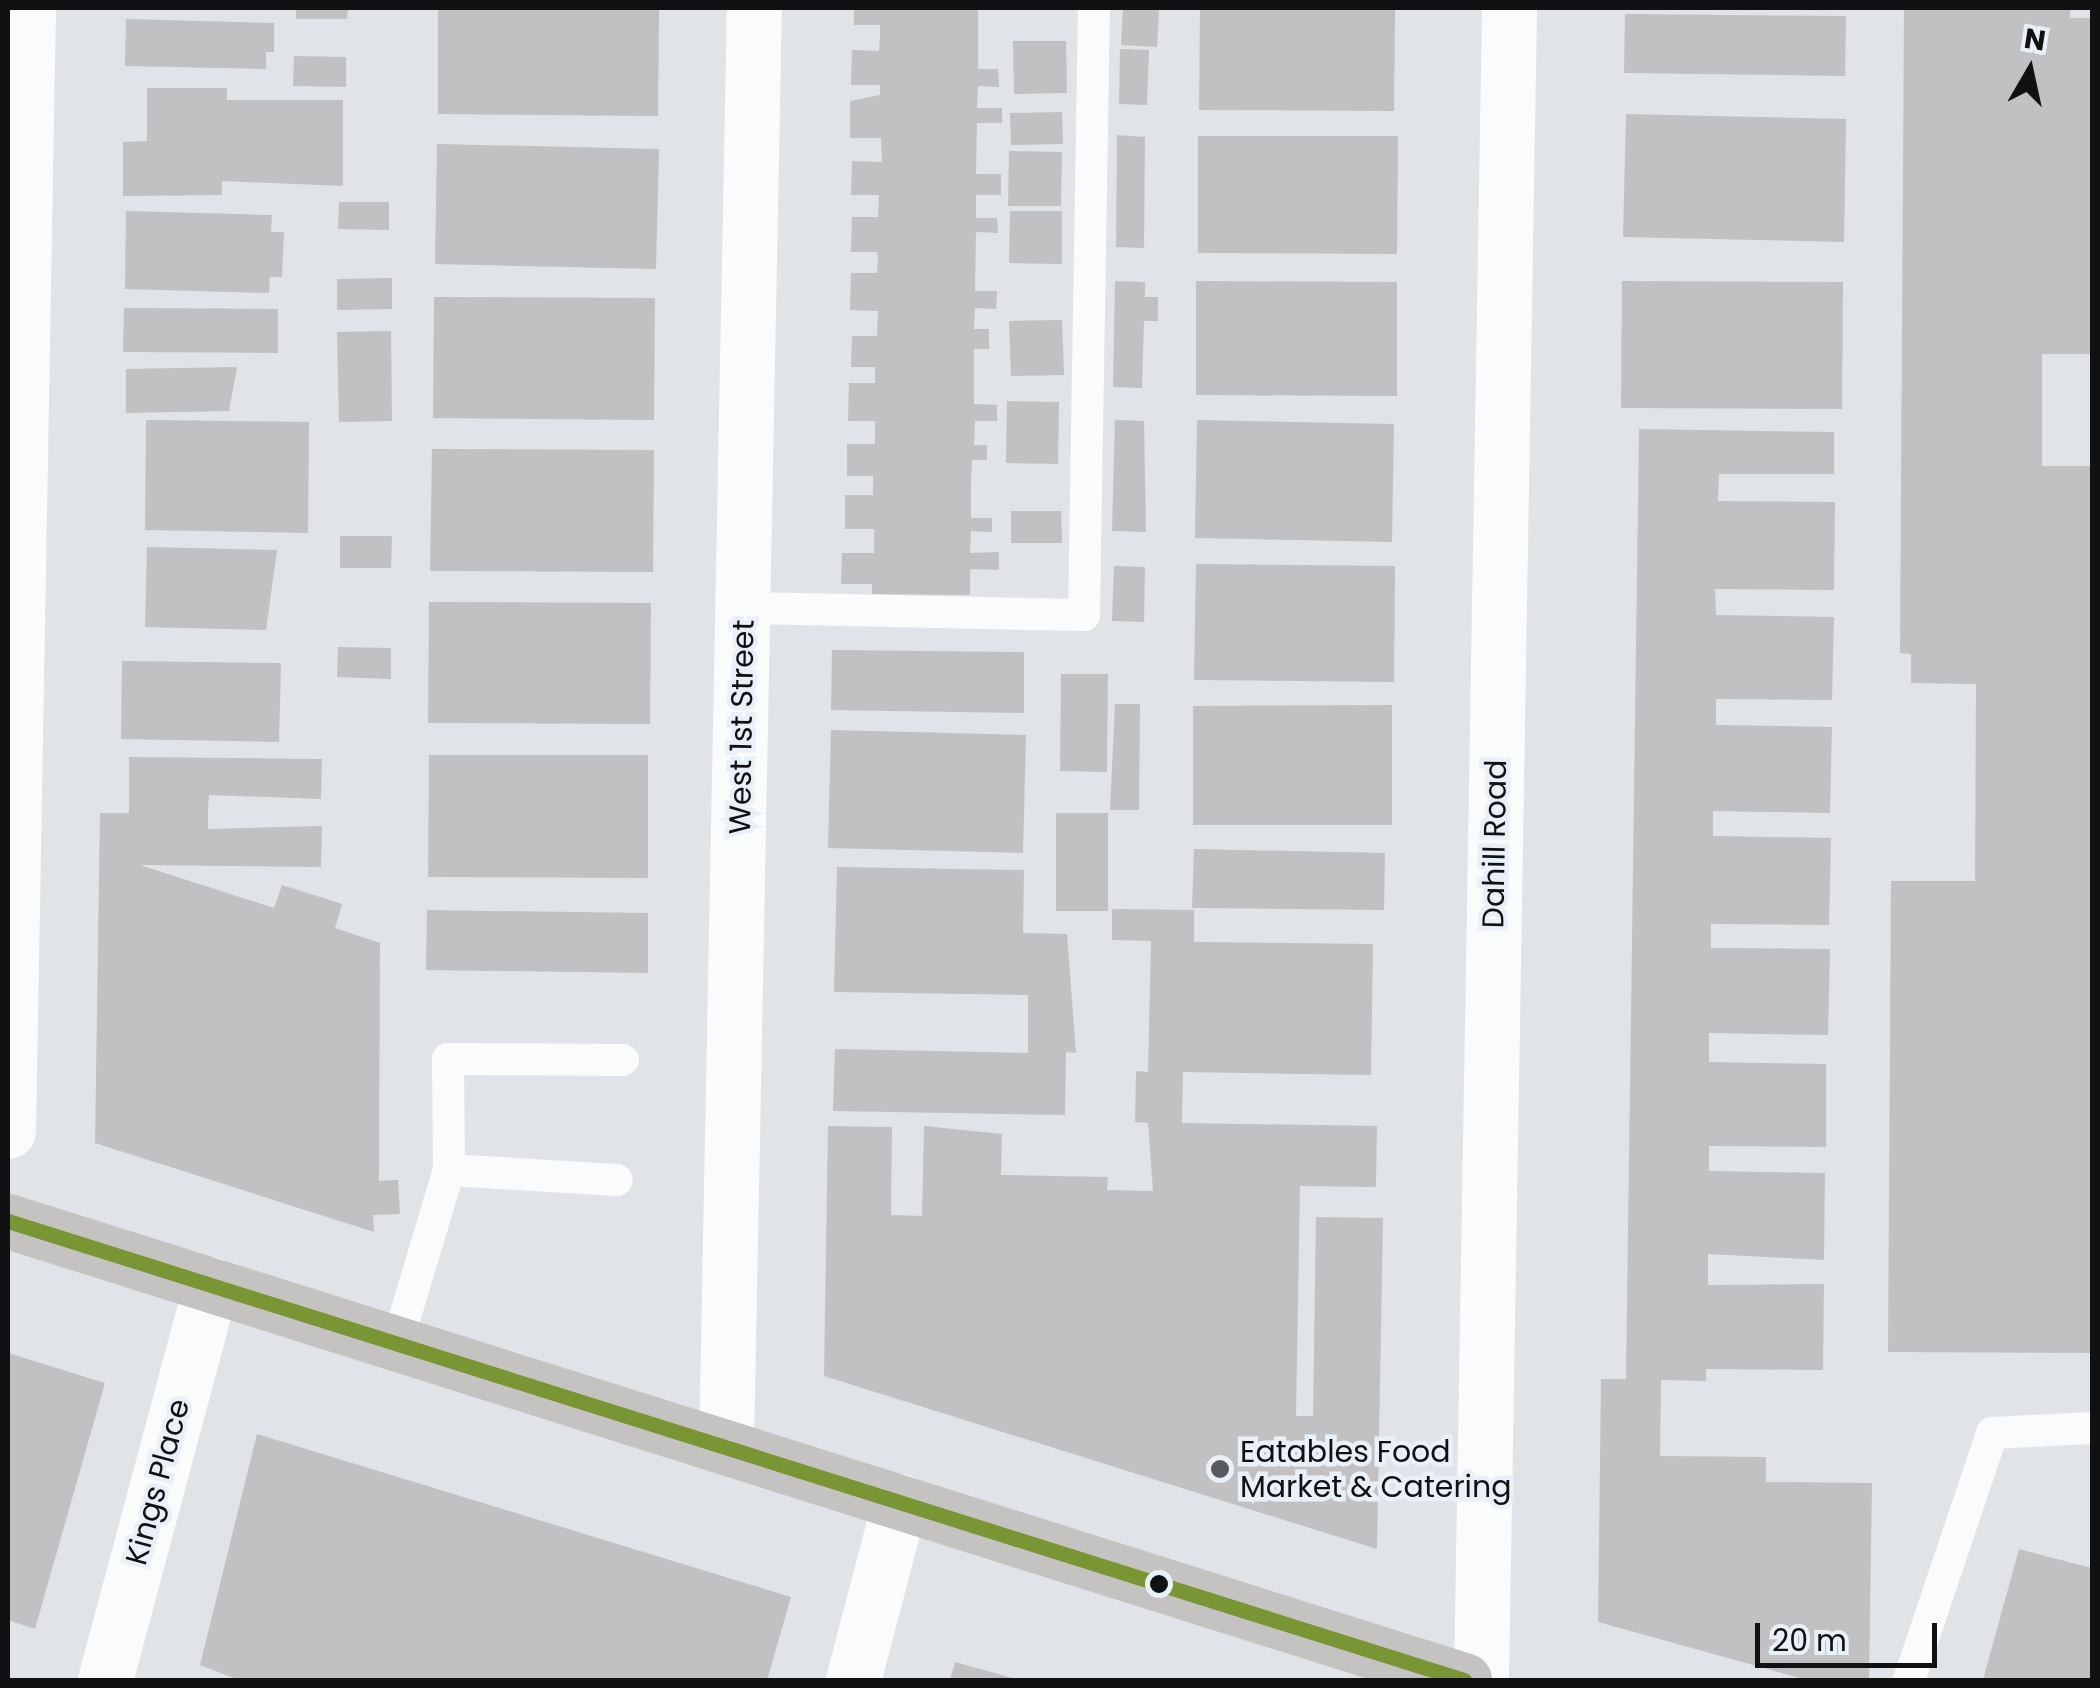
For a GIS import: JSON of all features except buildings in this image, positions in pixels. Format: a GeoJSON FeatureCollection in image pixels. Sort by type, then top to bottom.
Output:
{"type":"FeatureCollection","features":[{"type":"Feature","properties":{"kind":"street"},"geometry":{"type":"LineString","coordinates":[[8,1131],[28,8]]}},
{"type":"Feature","properties":{"kind":"street","name":"West 1st Street"},"geometry":{"type":"LineString","coordinates":[[726,1447],[754,8]]}},
{"type":"Feature","properties":{"kind":"street","name":"Dahill Road"},"geometry":{"type":"LineString","coordinates":[[1480,1680],[1509,8]]}},
{"type":"Feature","properties":{"kind":"street"},"geometry":{"type":"LineString","coordinates":[[8,1220],[1464,1680]]}},
{"type":"Feature","properties":{"kind":"street","name":"Kings Place"},"geometry":{"type":"LineString","coordinates":[[105,1680],[211,1284]]}},
{"type":"Feature","properties":{"kind":"street"},"geometry":{"type":"LineString","coordinates":[[853,1680],[900,1501]]}},
{"type":"Feature","properties":{"kind":"lane"},"geometry":{"type":"LineString","coordinates":[[745,608],[1084,615],[1094,8]]}},
{"type":"Feature","properties":{"kind":"lane"},"geometry":{"type":"LineString","coordinates":[[397,1343],[449,1170],[448,1059],[623,1060]]}},
{"type":"Feature","properties":{"kind":"lane"},"geometry":{"type":"LineString","coordinates":[[449,1170],[616,1180]]}},
{"type":"Feature","properties":{"kind":"lane"},"geometry":{"type":"LineString","coordinates":[[1909,1680],[1992,1433],[2092,1428]]}},
{"type":"Feature","properties":{"kind":"transit line"},"geometry":{"type":"LineString","coordinates":[[8,1221],[1464,1680]]}},
{"type":"Feature","properties":{"kind":"place","name":"Eatables Food Market & Catering"},"geometry":{"type":"Point","coordinates":[1220,1469]}}]}
